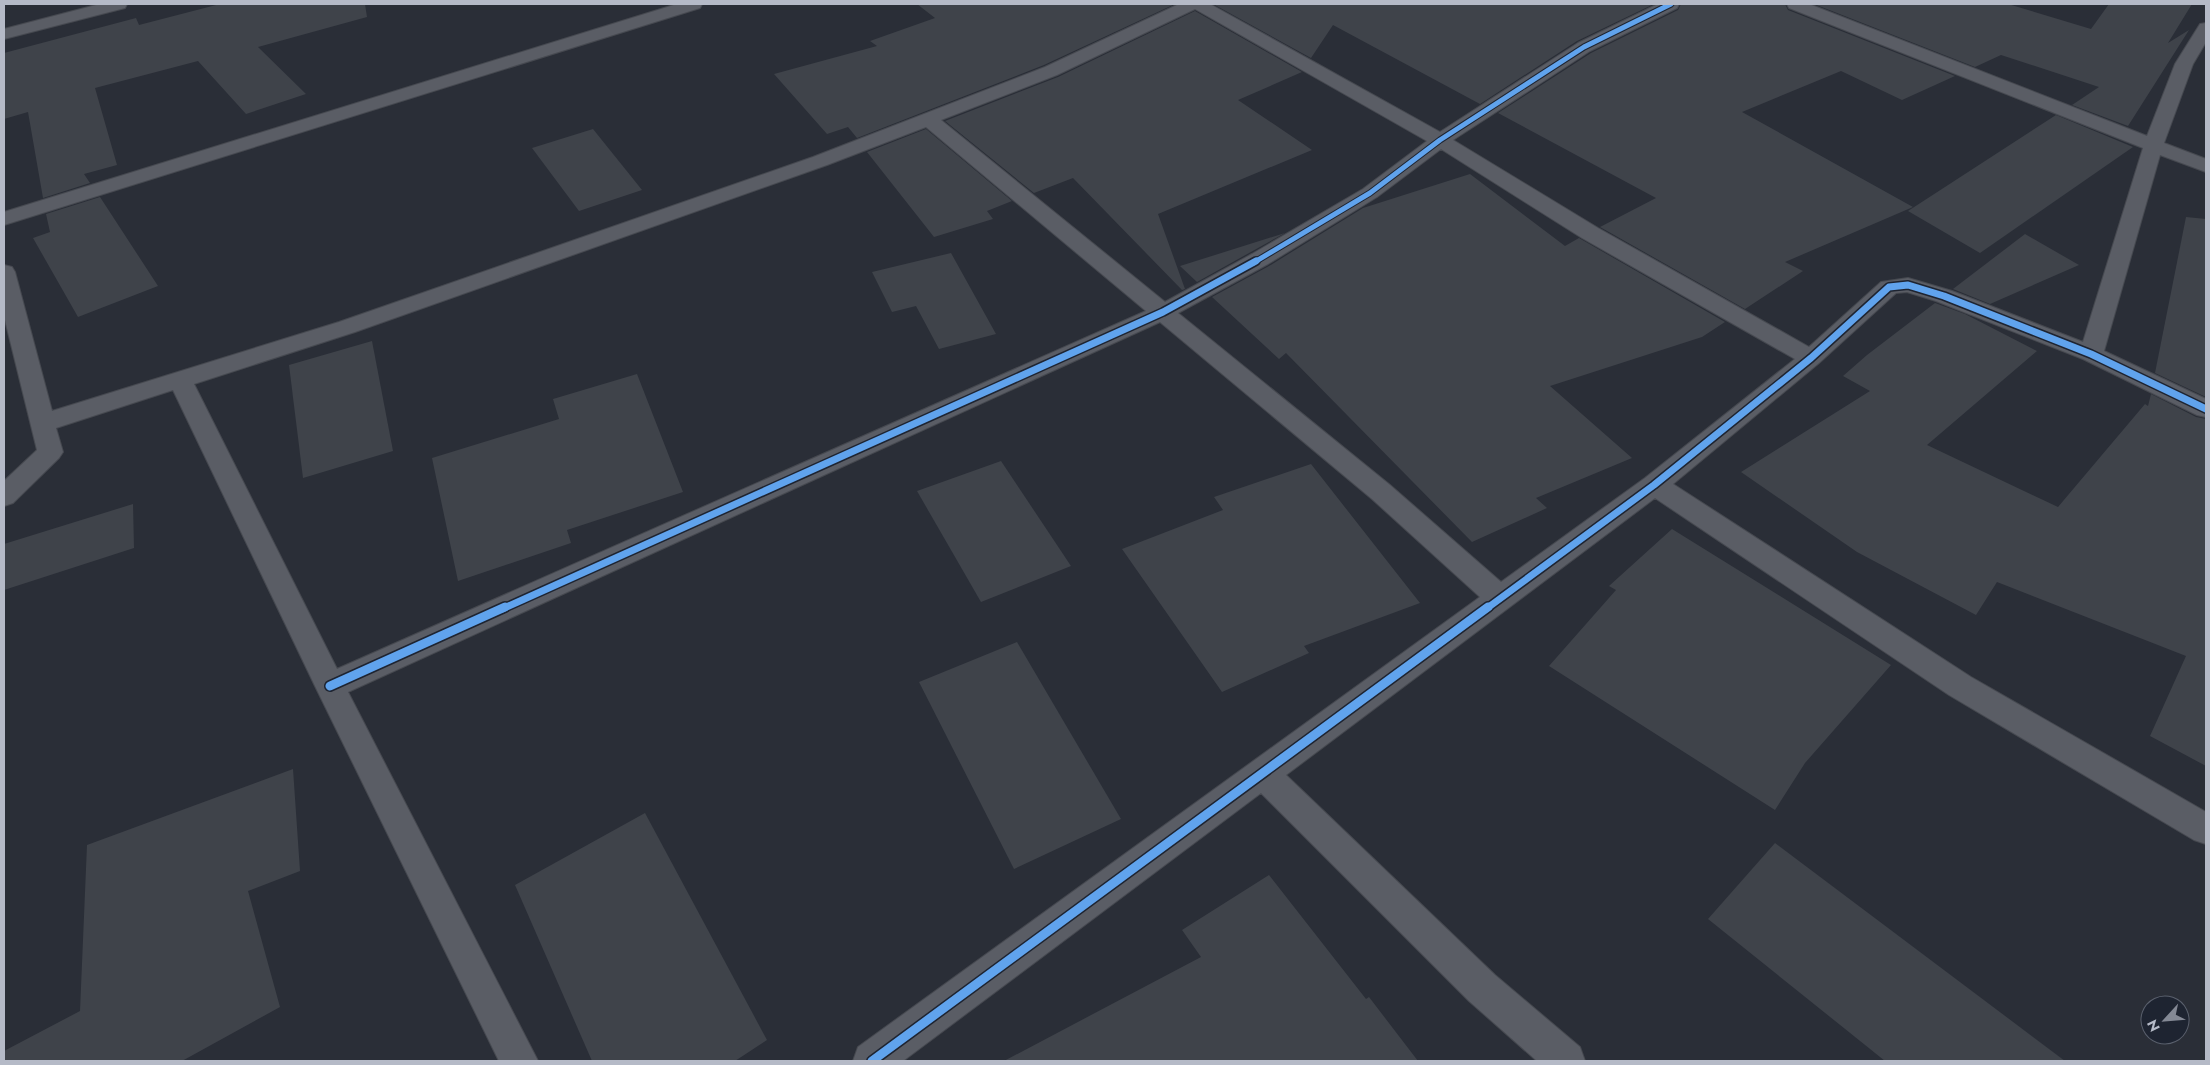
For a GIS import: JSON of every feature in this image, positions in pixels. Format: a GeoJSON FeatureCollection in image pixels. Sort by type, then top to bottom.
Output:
{"type":"FeatureCollection","features":[{"type":"Feature","properties":{"kind":"street"},"geometry":{"type":"LineString","coordinates":[[51,4],[62,18]]}},
{"type":"Feature","properties":{"kind":"street"},"geometry":{"type":"LineString","coordinates":[[4,34],[119,4]]}},
{"type":"Feature","properties":{"kind":"street"},"geometry":{"type":"LineString","coordinates":[[4,219],[694,4]]}},
{"type":"Feature","properties":{"kind":"street"},"geometry":{"type":"LineString","coordinates":[[43,423],[347,327],[820,160],[1052,71],[1192,4]]}},
{"type":"Feature","properties":{"kind":"street"},"geometry":{"type":"LineString","coordinates":[[1198,4],[1440,140],[1590,233],[1812,358]]}},
{"type":"Feature","properties":{"kind":"street"},"geometry":{"type":"LineString","coordinates":[[330,686],[1163,312],[1260,259],[1370,193],[1440,140],[1584,47],[1671,4]]}},
{"type":"Feature","properties":{"kind":"street"},"geometry":{"type":"LineString","coordinates":[[1795,4],[2206,166]]}},
{"type":"Feature","properties":{"kind":"street"},"geometry":{"type":"LineString","coordinates":[[2092,354],[2153,146],[2184,64],[2206,28]]}},
{"type":"Feature","properties":{"kind":"street"},"geometry":{"type":"LineString","coordinates":[[928,119],[1381,492],[1500,598]]}},
{"type":"Feature","properties":{"kind":"street"},"geometry":{"type":"LineString","coordinates":[[4,272],[50,452],[4,496]]}},
{"type":"Feature","properties":{"kind":"street"},"geometry":{"type":"LineString","coordinates":[[872,1061],[1654,485],[1812,358],[1889,287],[1908,285],[1944,296],[2092,354],[2206,409]]}},
{"type":"Feature","properties":{"kind":"street"},"geometry":{"type":"LineString","coordinates":[[180,379],[330,686],[519,1061]]}},
{"type":"Feature","properties":{"kind":"street"},"geometry":{"type":"LineString","coordinates":[[1654,485],[1960,686],[2206,829]]}},
{"type":"Feature","properties":{"kind":"street"},"geometry":{"type":"LineString","coordinates":[[1262,773],[1482,988],[1566,1061]]}},
{"type":"Feature","properties":{"kind":"building"},"geometry":{"type":"Polygon","coordinates":[[[220,4],[365,4],[367,17],[258,47],[306,94],[246,114],[198,61],[95,88],[117,165],[84,174],[90,183],[43,198],[28,112],[4,119],[4,53],[136,18],[139,25],[220,4]]]}},
{"type":"Feature","properties":{"kind":"building"},"geometry":{"type":"Polygon","coordinates":[[[917,4],[1175,4],[1044,65],[857,138],[848,127],[827,134],[774,74],[877,46],[870,41],[935,18],[917,4]]]}},
{"type":"Feature","properties":{"kind":"building"},"geometry":{"type":"Polygon","coordinates":[[[1213,4],[1654,4],[1577,41],[1480,104],[1333,25],[1311,58],[1213,4]]]}},
{"type":"Feature","properties":{"kind":"building"},"geometry":{"type":"Polygon","coordinates":[[[1681,4],[1785,4],[1788,10],[1955,76],[1902,100],[1841,71],[1742,112],[1913,207],[1785,262],[1803,271],[1745,309],[1600,227],[1656,198],[1498,113],[1591,53],[1678,10],[1681,4]]]}},
{"type":"Feature","properties":{"kind":"building"},"geometry":{"type":"Polygon","coordinates":[[[1814,4],[2008,4],[2091,29],[2109,4],[2192,4],[2168,43],[2189,30],[2128,126],[2072,105],[2099,87],[2001,55],[1975,67],[1814,4]]]}},
{"type":"Feature","properties":{"kind":"building"},"geometry":{"type":"Polygon","coordinates":[[[1195,11],[1302,72],[1238,100],[1312,150],[1158,214],[1185,289],[1182,290],[1073,178],[1034,193],[945,121],[1058,77],[1195,11]]]}},
{"type":"Feature","properties":{"kind":"building"},"geometry":{"type":"Polygon","coordinates":[[[2056,115],[2133,147],[1980,253],[1908,211],[2056,115]]]}},
{"type":"Feature","properties":{"kind":"building"},"geometry":{"type":"Polygon","coordinates":[[[593,129],[642,190],[579,211],[532,148],[593,129]]]}},
{"type":"Feature","properties":{"kind":"building"},"geometry":{"type":"Polygon","coordinates":[[[926,129],[1012,201],[987,211],[993,219],[934,237],[867,152],[926,129]]]}},
{"type":"Feature","properties":{"kind":"building"},"geometry":{"type":"Polygon","coordinates":[[[1470,174],[1565,246],[1579,238],[1725,322],[1702,337],[1550,386],[1632,458],[1536,498],[1547,508],[1472,542],[1286,353],[1279,359],[1212,297],[1269,266],[1363,208],[1470,174]]]}},
{"type":"Feature","properties":{"kind":"building"},"geometry":{"type":"Polygon","coordinates":[[[100,197],[158,286],[78,317],[33,238],[50,232],[46,214],[100,197]]]}},
{"type":"Feature","properties":{"kind":"building"},"geometry":{"type":"Polygon","coordinates":[[[2186,217],[2206,219],[2206,397],[2155,373],[2186,217]]]}},
{"type":"Feature","properties":{"kind":"building"},"geometry":{"type":"Polygon","coordinates":[[[1285,233],[1197,282],[1180,266],[1285,233]]]}},
{"type":"Feature","properties":{"kind":"building"},"geometry":{"type":"Polygon","coordinates":[[[2025,234],[2079,265],[1990,304],[1953,289],[2025,234]]]}},
{"type":"Feature","properties":{"kind":"building"},"geometry":{"type":"Polygon","coordinates":[[[951,253],[996,334],[939,349],[916,306],[892,312],[872,272],[951,253]]]}},
{"type":"Feature","properties":{"kind":"building"},"geometry":{"type":"Polygon","coordinates":[[[1935,303],[1965,314],[2037,351],[1927,445],[2058,507],[2145,404],[2148,406],[2151,394],[2196,417],[2206,419],[2206,766],[2150,736],[2186,656],[1997,582],[1976,615],[1857,552],[1741,472],[1870,391],[1843,376],[1867,355],[1935,303]]]}},
{"type":"Feature","properties":{"kind":"building"},"geometry":{"type":"Polygon","coordinates":[[[372,341],[393,451],[303,478],[289,365],[372,341]]]}},
{"type":"Feature","properties":{"kind":"building"},"geometry":{"type":"Polygon","coordinates":[[[637,374],[683,492],[567,530],[571,543],[458,581],[432,458],[559,419],[553,399],[637,374]]]}},
{"type":"Feature","properties":{"kind":"building"},"geometry":{"type":"Polygon","coordinates":[[[1001,461],[1071,566],[981,602],[917,491],[1001,461]]]}},
{"type":"Feature","properties":{"kind":"building"},"geometry":{"type":"Polygon","coordinates":[[[1311,464],[1420,603],[1304,646],[1309,653],[1222,692],[1122,549],[1223,510],[1214,497],[1311,464]]]}},
{"type":"Feature","properties":{"kind":"building"},"geometry":{"type":"Polygon","coordinates":[[[133,504],[134,548],[4,590],[4,544],[133,504]]]}},
{"type":"Feature","properties":{"kind":"building"},"geometry":{"type":"Polygon","coordinates":[[[1672,529],[1891,665],[1805,763],[1775,810],[1549,666],[1616,590],[1609,586],[1672,529]]]}},
{"type":"Feature","properties":{"kind":"building"},"geometry":{"type":"Polygon","coordinates":[[[1017,642],[1121,819],[1014,869],[919,682],[1017,642]]]}},
{"type":"Feature","properties":{"kind":"building"},"geometry":{"type":"Polygon","coordinates":[[[293,769],[300,871],[248,891],[280,1007],[182,1061],[4,1061],[4,1051],[80,1011],[87,845],[293,769]]]}},
{"type":"Feature","properties":{"kind":"building"},"geometry":{"type":"Polygon","coordinates":[[[645,813],[767,1040],[735,1061],[592,1061],[515,885],[645,813]]]}},
{"type":"Feature","properties":{"kind":"building"},"geometry":{"type":"Polygon","coordinates":[[[1775,843],[2065,1061],[1885,1061],[1708,919],[1775,843]]]}},
{"type":"Feature","properties":{"kind":"building"},"geometry":{"type":"Polygon","coordinates":[[[1269,875],[1366,999],[1369,997],[1418,1061],[1004,1061],[1201,957],[1182,930],[1269,875]]]}},
{"type":"Feature","properties":{"kind":"cycle path"},"geometry":{"type":"LineString","coordinates":[[330,686],[1163,312],[1260,259],[1370,193],[1440,140],[1584,47],[1671,4]]}},
{"type":"Feature","properties":{"kind":"cycle path"},"geometry":{"type":"LineString","coordinates":[[872,1061],[1654,485],[1811,358],[1889,287],[1908,285],[1944,296],[2091,354],[2206,409]]}}]}
